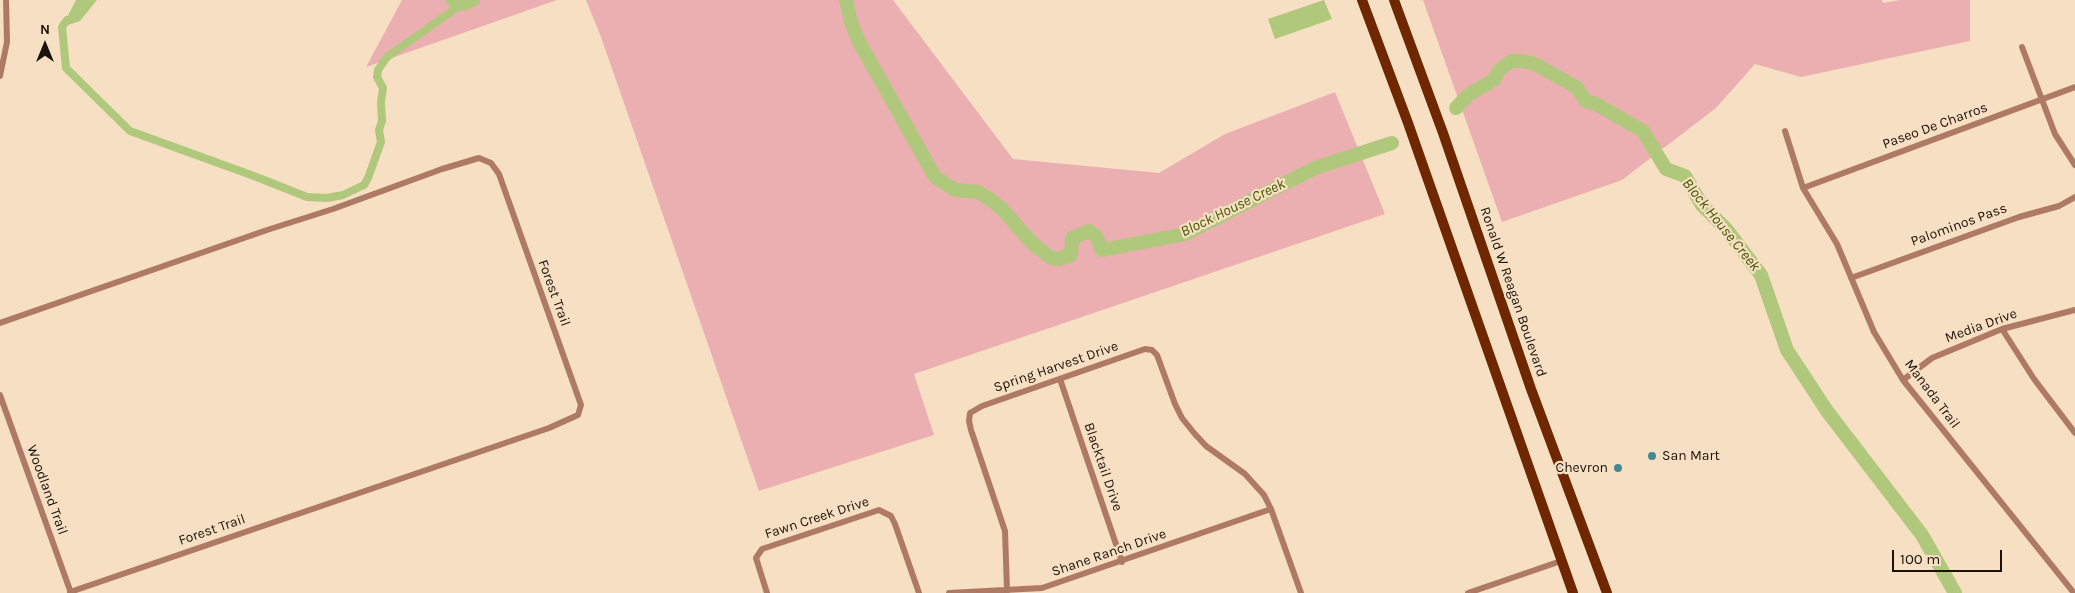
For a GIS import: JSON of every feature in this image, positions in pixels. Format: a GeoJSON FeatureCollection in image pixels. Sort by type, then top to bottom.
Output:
{"type":"FeatureCollection","features":[{"type":"Feature","properties":{"kind":"main road"},"geometry":{"type":"LineString","coordinates":[[1362,0],[1430,184],[1573,593]]}},
{"type":"Feature","properties":{"kind":"main road","name":"Ronald W Reagan Boulevard"},"geometry":{"type":"LineString","coordinates":[[1394,0],[1446,142],[1531,389],[1607,593]]}},
{"type":"Feature","properties":{"kind":"street"},"geometry":{"type":"LineString","coordinates":[[0,76],[8,42],[6,0]]}},
{"type":"Feature","properties":{"kind":"street"},"geometry":{"type":"LineString","coordinates":[[2022,47],[2055,134],[2075,165]]}},
{"type":"Feature","properties":{"kind":"street","name":"Paseo De Charros"},"geometry":{"type":"LineString","coordinates":[[1803,188],[2075,87]]}},
{"type":"Feature","properties":{"kind":"street","name":"Manada Trail"},"geometry":{"type":"LineString","coordinates":[[1785,131],[1803,188],[1836,244],[1874,332],[1903,380],[2074,593]]}},
{"type":"Feature","properties":{"kind":"street","name":"Forest Trail"},"geometry":{"type":"LineString","coordinates":[[0,323],[267,230],[333,209],[442,169],[479,158],[491,163],[499,174],[581,405],[578,415],[549,428],[71,592]]}},
{"type":"Feature","properties":{"kind":"street","name":"Palominos Pass"},"geometry":{"type":"LineString","coordinates":[[1851,278],[2019,216],[2059,206],[2075,197]]}},
{"type":"Feature","properties":{"kind":"street","name":"Media Drive"},"geometry":{"type":"LineString","coordinates":[[1903,380],[1932,358],[2002,329],[2075,310]]}},
{"type":"Feature","properties":{"kind":"street"},"geometry":{"type":"LineString","coordinates":[[2002,329],[2034,379],[2075,433]]}},
{"type":"Feature","properties":{"kind":"street","name":"Spring Harvest Drive"},"geometry":{"type":"LineString","coordinates":[[1007,591],[1004,531],[971,430],[970,414],[982,406],[1137,351],[1152,350],[1157,355],[1182,418],[1206,446],[1245,474],[1255,484],[1271,508]]}},
{"type":"Feature","properties":{"kind":"street","name":"Blacktail Drive"},"geometry":{"type":"LineString","coordinates":[[1060,379],[1122,562]]}},
{"type":"Feature","properties":{"kind":"street","name":"Woodland Trail"},"geometry":{"type":"LineString","coordinates":[[0,396],[71,592]]}},
{"type":"Feature","properties":{"kind":"street"},"geometry":{"type":"LineString","coordinates":[[1271,508],[1301,593]]}},
{"type":"Feature","properties":{"kind":"street","name":"Shane Ranch Drive"},"geometry":{"type":"LineString","coordinates":[[949,593],[1042,588],[1122,562],[1271,508]]}},
{"type":"Feature","properties":{"kind":"street","name":"Fawn Creek Drive"},"geometry":{"type":"LineString","coordinates":[[767,593],[757,565],[756,558],[758,553],[770,545],[879,510],[891,516],[895,524],[919,593]]}},
{"type":"Feature","properties":{"kind":"street"},"geometry":{"type":"LineString","coordinates":[[1468,593],[1561,561]]}},
{"type":"Feature","properties":{"kind":"shaded area"},"geometry":{"type":"Polygon","coordinates":[[[76,0],[97,0],[80,21],[62,27],[76,0]]]}},
{"type":"Feature","properties":{"kind":"shaded area"},"geometry":{"type":"Polygon","coordinates":[[[402,0],[557,0],[366,67],[402,0]]]}},
{"type":"Feature","properties":{"kind":"shaded area"},"geometry":{"type":"Polygon","coordinates":[[[586,0],[893,0],[1013,159],[1159,173],[1225,134],[1335,92],[1385,214],[914,374],[934,435],[759,491],[601,37],[586,0]]]}},
{"type":"Feature","properties":{"kind":"shaded area"},"geometry":{"type":"Polygon","coordinates":[[[1324,0],[1332,19],[1275,39],[1268,19],[1324,0]]]}},
{"type":"Feature","properties":{"kind":"shaded area"},"geometry":{"type":"Polygon","coordinates":[[[1423,0],[1882,0],[1883,3],[1900,0],[1970,0],[1970,41],[1801,77],[1755,64],[1716,108],[1622,180],[1502,222],[1423,0]]]}},
{"type":"Feature","properties":{"kind":"waterway","name":"Block House Creek"},"geometry":{"type":"LineString","coordinates":[[453,0],[462,4],[473,0]]}},
{"type":"Feature","properties":{"kind":"waterway","name":"Block House Creek"},"geometry":{"type":"LineString","coordinates":[[846,0],[851,22],[859,42],[935,177],[955,190],[978,192],[991,200],[1002,209],[1033,244],[1051,258],[1059,259],[1071,255],[1072,238],[1089,231],[1096,236],[1102,250],[1185,234],[1315,168],[1392,143]]}},
{"type":"Feature","properties":{"kind":"waterway"},"geometry":{"type":"LineString","coordinates":[[67,20],[62,27],[66,68],[130,131],[307,197],[327,198],[343,195],[364,185],[368,178],[381,142],[379,130],[382,121],[381,102],[383,88],[377,77],[378,70],[387,57],[462,4]]}},
{"type":"Feature","properties":{"kind":"waterway","name":"Block House Creek"},"geometry":{"type":"LineString","coordinates":[[1456,108],[1468,95],[1495,79],[1499,70],[1511,61],[1521,61],[1535,64],[1576,87],[1586,101],[1596,104],[1643,131],[1666,169],[1685,176],[1702,205],[1727,230],[1761,275],[1787,350],[1827,411],[1922,535],[1955,593]]}},
{"type":"Feature","properties":{"kind":"place","name":"San Mart"},"geometry":{"type":"Point","coordinates":[1652,456]}},
{"type":"Feature","properties":{"kind":"place","name":"Chevron"},"geometry":{"type":"Point","coordinates":[1618,468]}}]}
